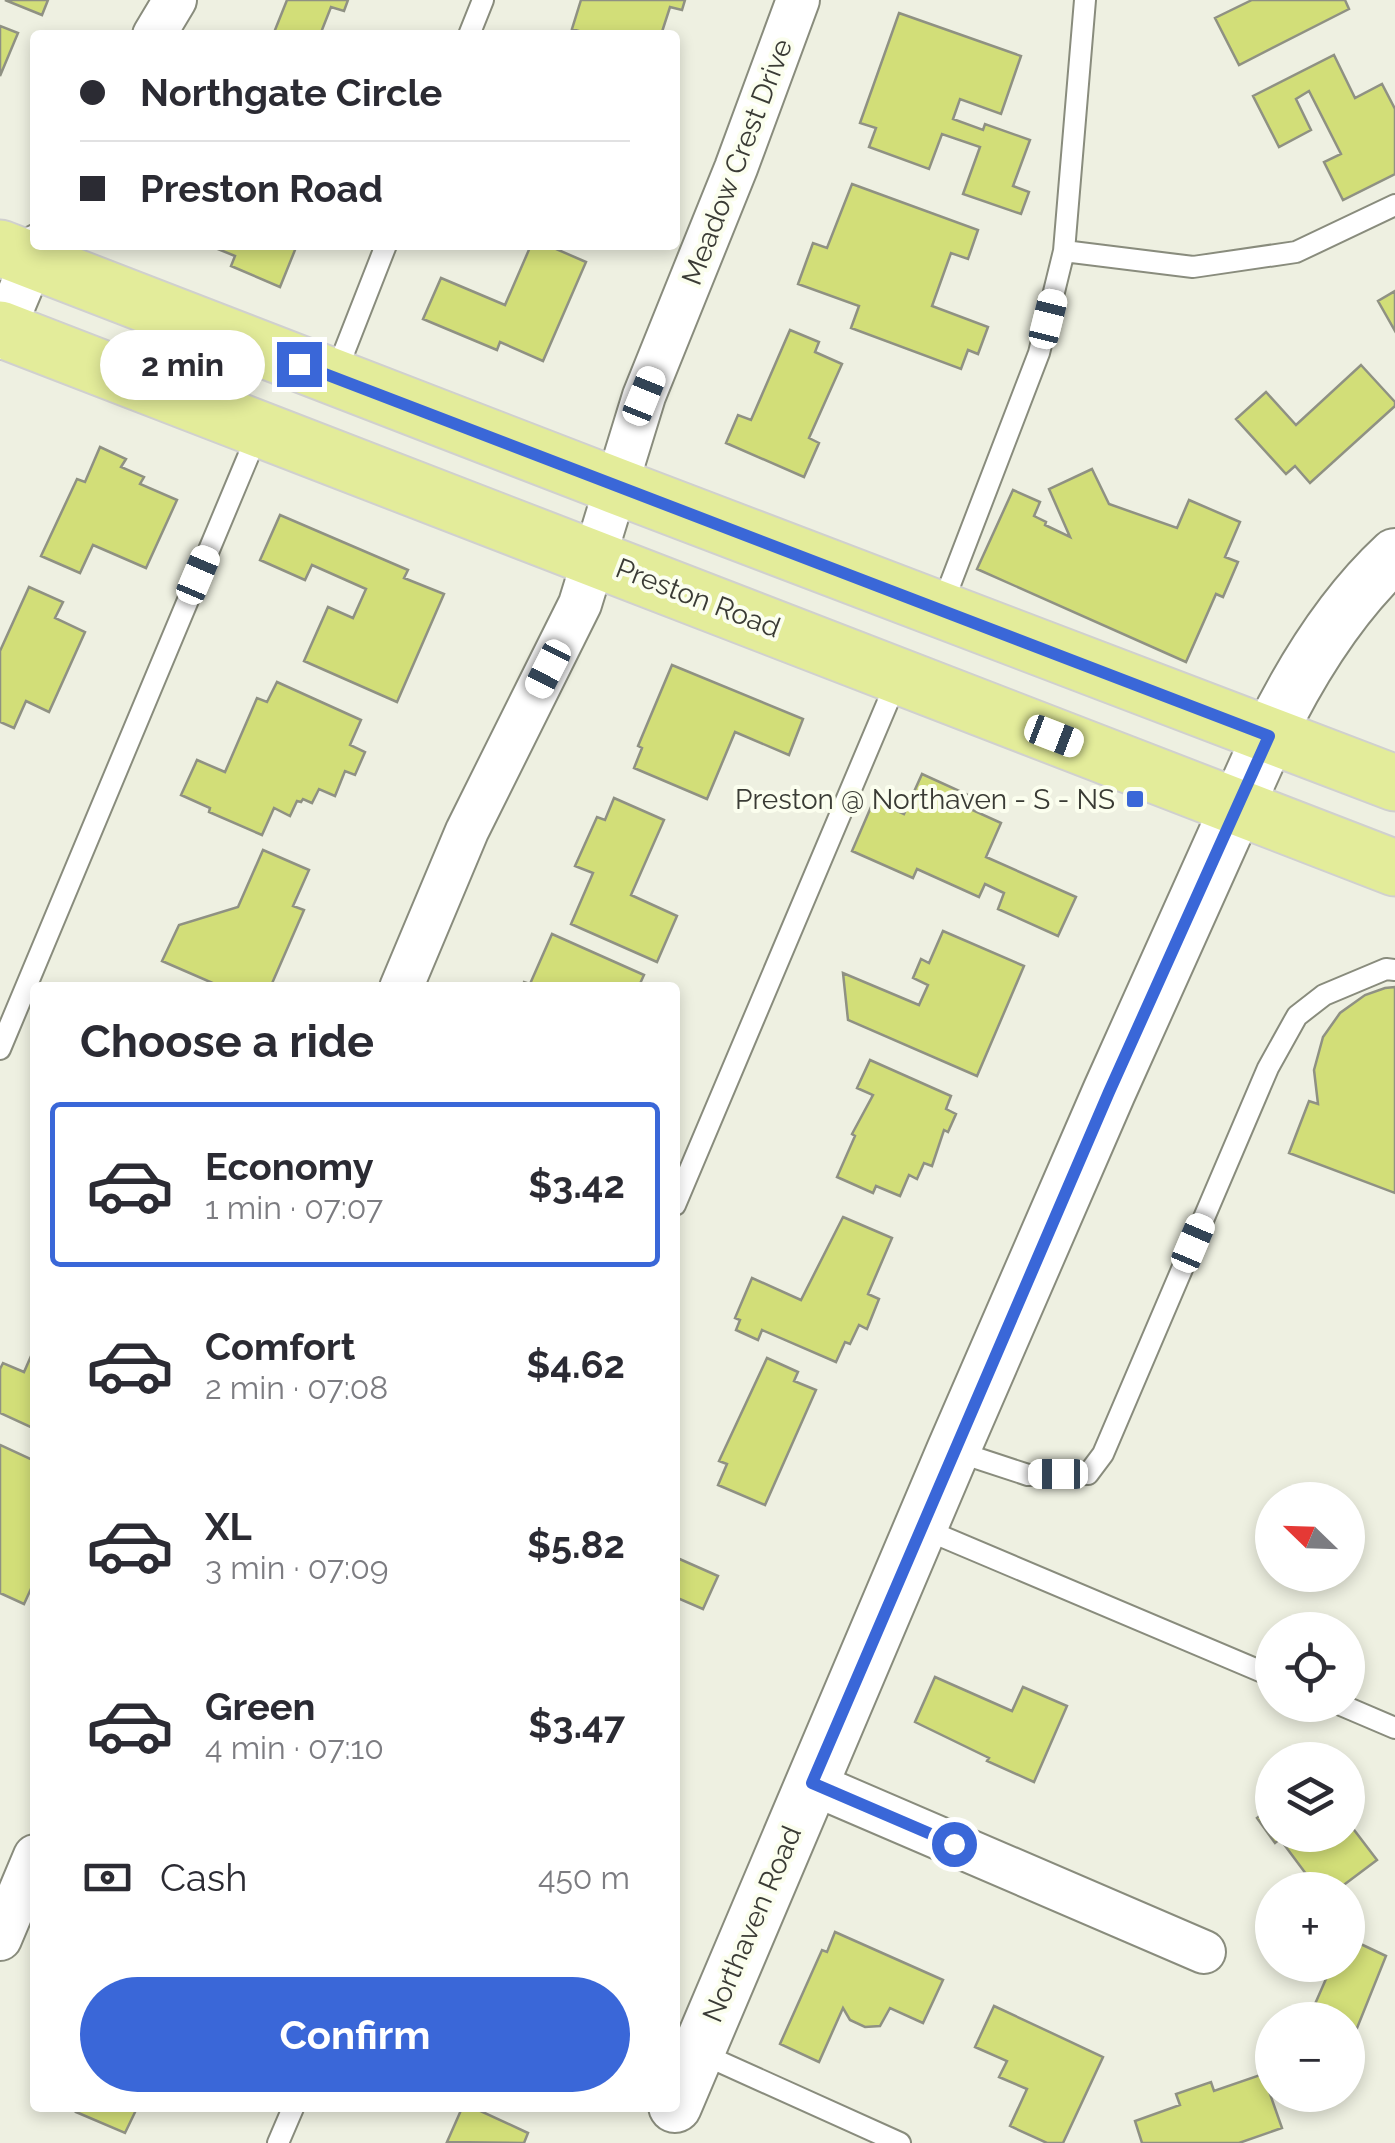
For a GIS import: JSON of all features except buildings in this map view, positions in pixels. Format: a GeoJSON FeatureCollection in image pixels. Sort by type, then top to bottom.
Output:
{"type":"FeatureCollection","features":[{"type":"Feature","properties":{"kind":"main road"},"geometry":{"type":"LineString","coordinates":[[24,251],[334,377],[1395,783]]}},
{"type":"Feature","properties":{"kind":"main road","name":"Preston Road"},"geometry":{"type":"LineString","coordinates":[[1,332],[1395,868]]}},
{"type":"Feature","properties":{"kind":"street"},"geometry":{"type":"LineString","coordinates":[[157,30],[175,0]]}},
{"type":"Feature","properties":{"kind":"street","name":"Meadow Crest Drive"},"geometry":{"type":"LineString","coordinates":[[404,982],[467,831],[580,604],[644,396],[736,168],[798,0]]}},
{"type":"Feature","properties":{"kind":"street"},"geometry":{"type":"LineString","coordinates":[[1,332],[24,251]]}},
{"type":"Feature","properties":{"kind":"street","name":"Northaven Road"},"geometry":{"type":"LineString","coordinates":[[680,2095],[953,1451],[1269,736],[1294,687],[1337,620],[1395,555]]}},
{"type":"Feature","properties":{"kind":"street"},"geometry":{"type":"LineString","coordinates":[[812,1783],[1204,1952]]}},
{"type":"Feature","properties":{"kind":"street"},"geometry":{"type":"LineString","coordinates":[[0,1940],[30,1868]]}},
{"type":"Feature","properties":{"kind":"street","name":"Northaven Road"},"geometry":{"type":"LineString","coordinates":[[660,2143],[673,2112]]}},
{"type":"Feature","properties":{"kind":"lane"},"geometry":{"type":"LineString","coordinates":[[471,30],[482,0]]}},
{"type":"Feature","properties":{"kind":"lane"},"geometry":{"type":"LineString","coordinates":[[940,610],[1039,353],[1064,251],[1086,0]]}},
{"type":"Feature","properties":{"kind":"lane"},"geometry":{"type":"LineString","coordinates":[[1064,251],[1193,267],[1296,252],[1395,205]]}},
{"type":"Feature","properties":{"kind":"lane"},"geometry":{"type":"LineString","coordinates":[[334,377],[384,250]]}},
{"type":"Feature","properties":{"kind":"lane"},"geometry":{"type":"LineString","coordinates":[[0,1049],[260,429]]}},
{"type":"Feature","properties":{"kind":"lane"},"geometry":{"type":"LineString","coordinates":[[680,1193],[899,676]]}},
{"type":"Feature","properties":{"kind":"lane"},"geometry":{"type":"LineString","coordinates":[[953,1451],[1028,1475],[1088,1474],[1104,1454],[1268,1068],[1296,1016],[1324,995],[1386,969],[1395,970]]}},
{"type":"Feature","properties":{"kind":"lane"},"geometry":{"type":"LineString","coordinates":[[920,1528],[1255,1669]]}},
{"type":"Feature","properties":{"kind":"lane"},"geometry":{"type":"LineString","coordinates":[[1365,1715],[1395,1728]]}},
{"type":"Feature","properties":{"kind":"lane"},"geometry":{"type":"LineString","coordinates":[[698,2052],[900,2143]]}},
{"type":"Feature","properties":{"kind":"lane"},"geometry":{"type":"LineString","coordinates":[[278,2143],[291,2112]]}},
{"type":"Feature","properties":{"kind":"place","name":"Preston @ Northaven - S - NS"},"geometry":{"type":"Point","coordinates":[1135,799]}},
{"type":"Feature","properties":{"kind":"route"},"geometry":{"type":"LineString","coordinates":[[299,364],[1269,736],[1109,1092],[812,1783],[954,1844]]}}]}
